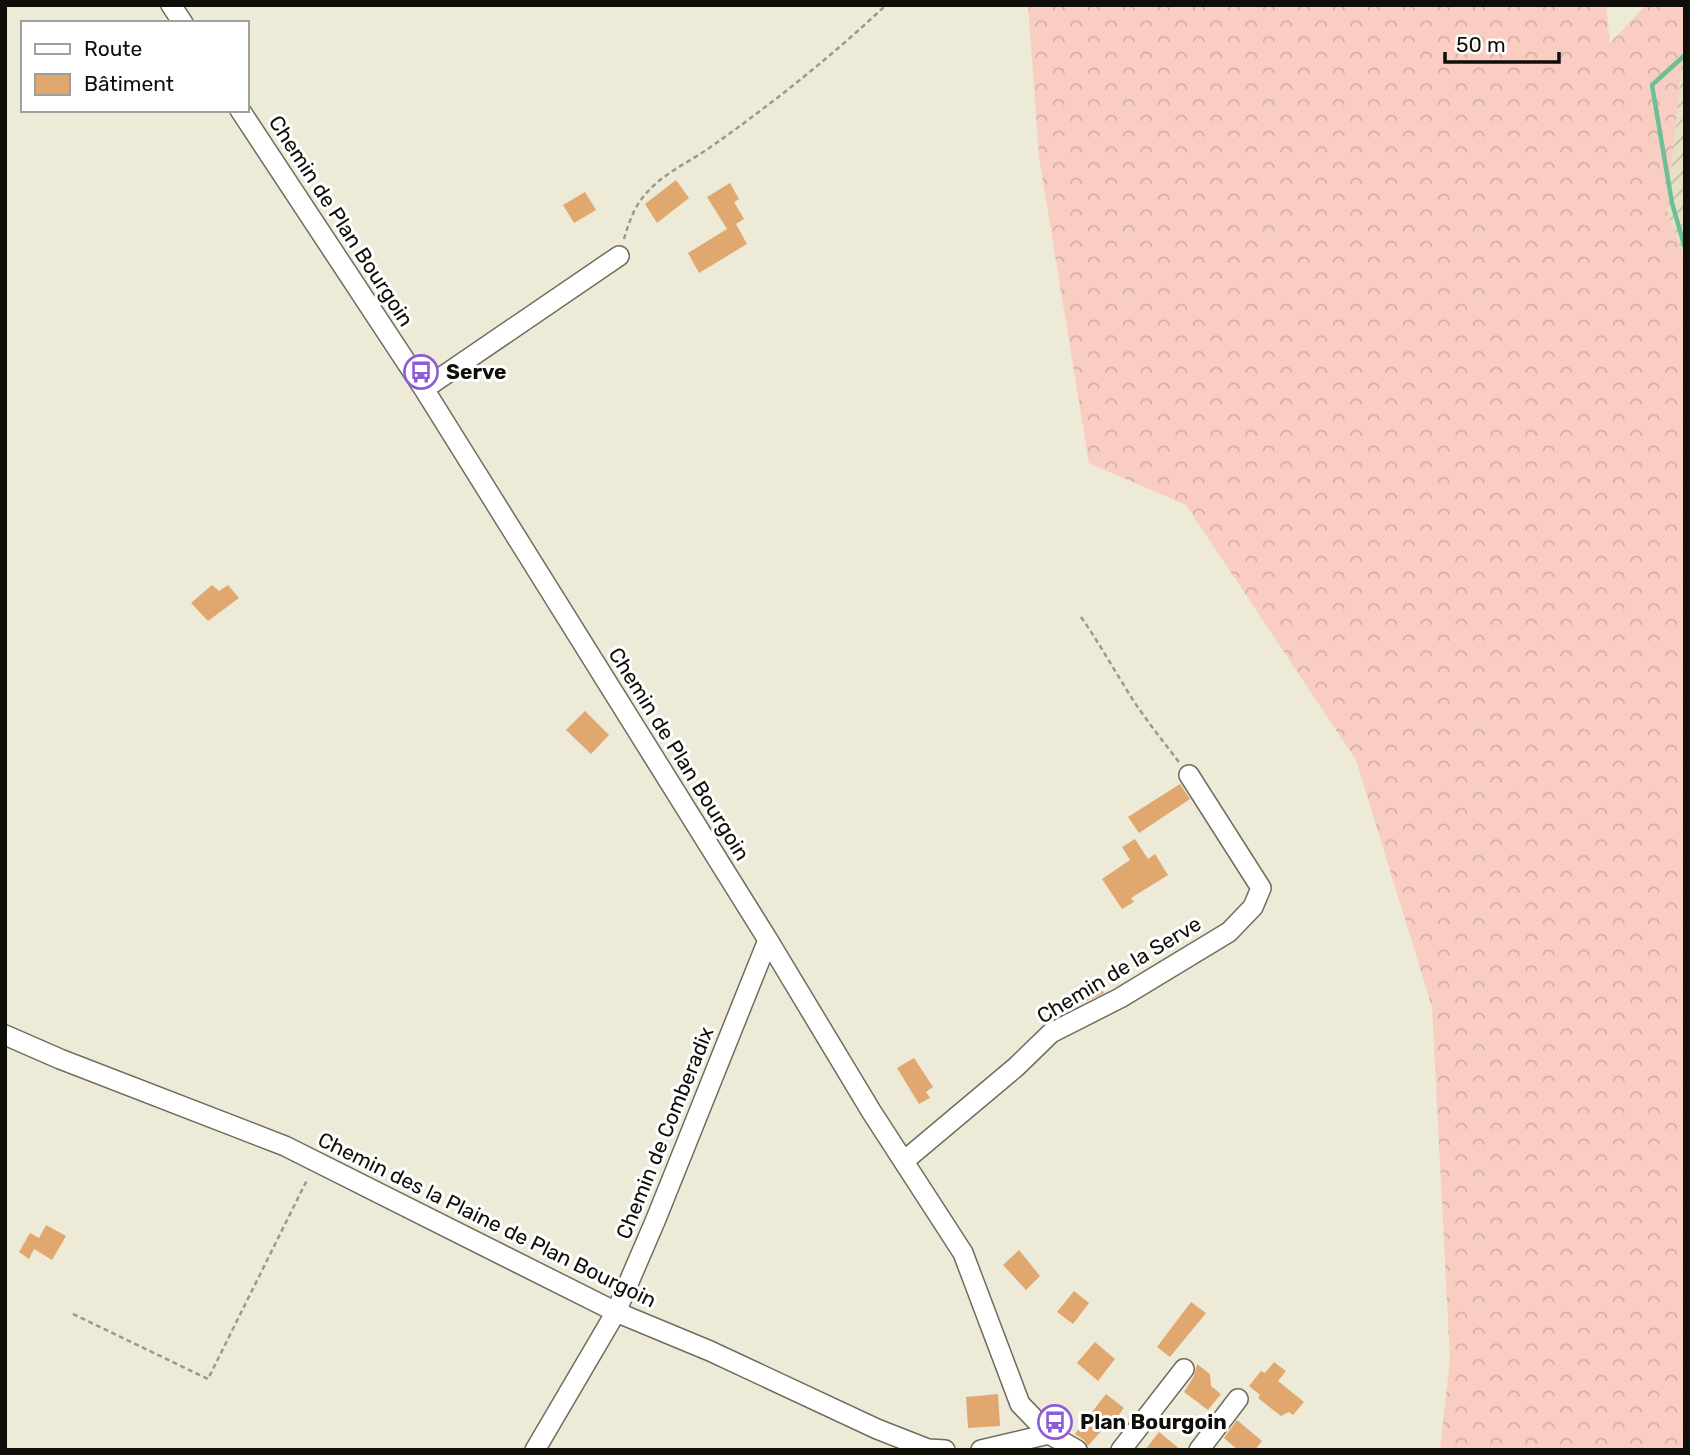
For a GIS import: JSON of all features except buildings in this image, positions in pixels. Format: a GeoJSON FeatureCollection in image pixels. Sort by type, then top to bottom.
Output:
{"type":"FeatureCollection","features":[{"type":"Feature","properties":{"kind":"street"},"geometry":{"type":"LineString","coordinates":[[171,5],[182,21]]}},
{"type":"Feature","properties":{"kind":"street","name":"Chemin de Plan Bourgoin"},"geometry":{"type":"LineString","coordinates":[[241,112],[424,389],[963,1253],[1020,1404],[1049,1434],[1077,1450]]}},
{"type":"Feature","properties":{"kind":"street"},"geometry":{"type":"LineString","coordinates":[[424,389],[619,256]]}},
{"type":"Feature","properties":{"kind":"street","name":"Chemin de la Serve"},"geometry":{"type":"LineString","coordinates":[[904,1161],[1016,1067],[1051,1033],[1120,998],[1229,932],[1253,907],[1261,888],[1189,775]]}},
{"type":"Feature","properties":{"kind":"street","name":"Chemin de Comberadix"},"geometry":{"type":"LineString","coordinates":[[535,1450],[616,1312],[768,940]]}},
{"type":"Feature","properties":{"kind":"street","name":"Chemin des la Plaine de Plan Bourgoin"},"geometry":{"type":"LineString","coordinates":[[5,1035],[285,1146],[616,1312],[710,1351],[877,1429],[928,1449],[945,1450]]}},
{"type":"Feature","properties":{"kind":"street"},"geometry":{"type":"LineString","coordinates":[[1121,1450],[1184,1369]]}},
{"type":"Feature","properties":{"kind":"street"},"geometry":{"type":"LineString","coordinates":[[1199,1450],[1238,1399]]}},
{"type":"Feature","properties":{"kind":"street"},"geometry":{"type":"LineString","coordinates":[[981,1450],[1049,1434]]}},
{"type":"Feature","properties":{"kind":"path"},"geometry":{"type":"LineString","coordinates":[[619,256],[626,230],[644,196],[665,176],[712,146],[783,93],[850,40],[886,5]]}},
{"type":"Feature","properties":{"kind":"path"},"geometry":{"type":"LineString","coordinates":[[1081,617],[1151,726],[1189,775]]}},
{"type":"Feature","properties":{"kind":"path"},"geometry":{"type":"LineString","coordinates":[[73,1314],[208,1379],[316,1162]]}},
{"type":"Feature","properties":{"kind":"shaded area"},"geometry":{"type":"Polygon","coordinates":[[[1685,30],[1685,260],[1667,212],[1685,30]]]}},
{"type":"Feature","properties":{"kind":"green space"},"geometry":{"type":"Polygon","coordinates":[[[1028,5],[1606,5],[1610,43],[1646,5],[1685,5],[1685,30],[1667,211],[1685,260],[1685,1450],[1440,1450],[1450,1359],[1432,1007],[1356,760],[1186,505],[1089,463],[1039,157],[1028,5]]]}},
{"type":"Feature","properties":{"kind":"waterway"},"geometry":{"type":"LineString","coordinates":[[1685,55],[1652,85],[1672,203],[1685,248]]}},
{"type":"Feature","properties":{"kind":"place","name":"Serve"},"geometry":{"type":"Point","coordinates":[421,372]}},
{"type":"Feature","properties":{"kind":"place","name":"Plan Bourgoin"},"geometry":{"type":"Point","coordinates":[1055,1422]}}]}
